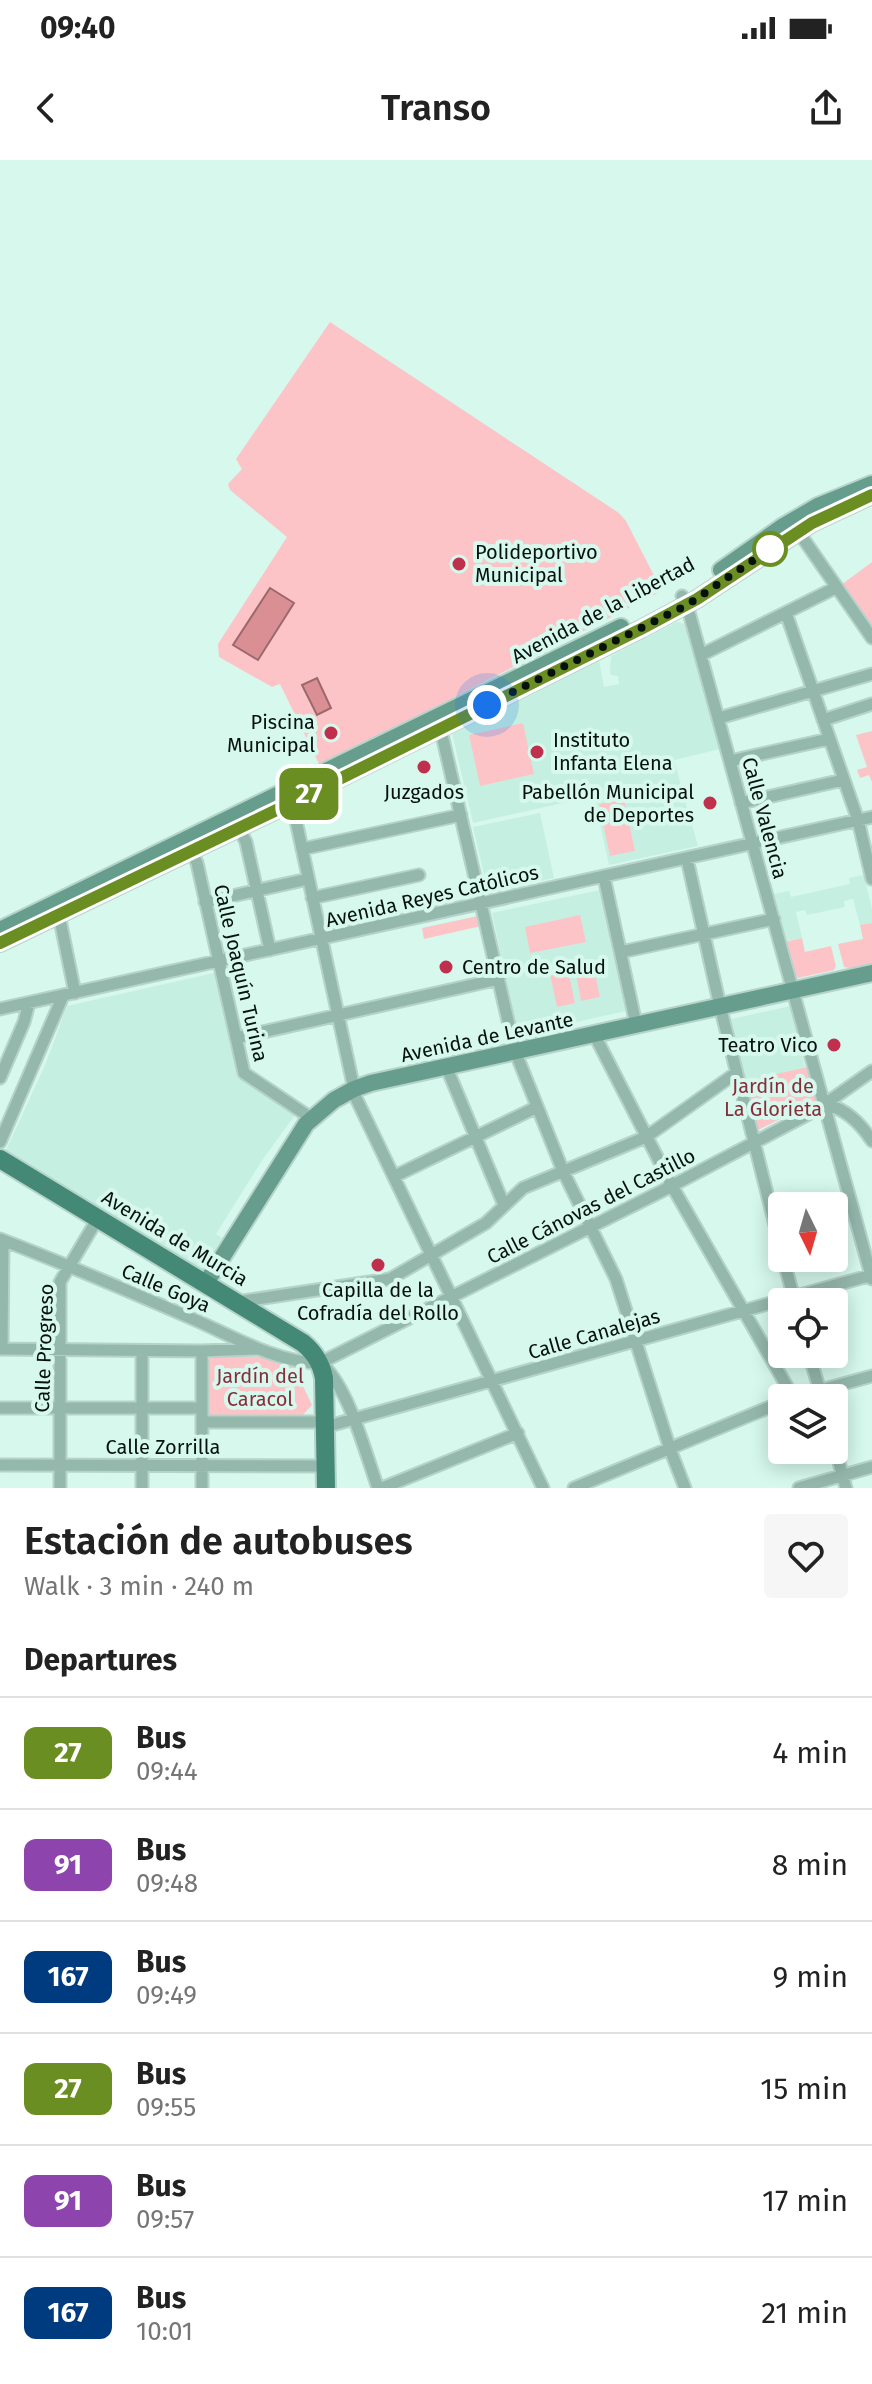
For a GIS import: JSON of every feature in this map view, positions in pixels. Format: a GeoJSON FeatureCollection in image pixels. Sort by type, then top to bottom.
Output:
{"type":"FeatureCollection","features":[{"type":"Feature","properties":{"kind":"main road","name":"Avenida de la Libertad"},"geometry":{"type":"LineString","coordinates":[[685,600],[793,520],[872,484]]}},
{"type":"Feature","properties":{"kind":"main road"},"geometry":{"type":"LineString","coordinates":[[0,930],[287,798],[439,722],[578,661],[826,515],[872,495]]}},
{"type":"Feature","properties":{"kind":"main road"},"geometry":{"type":"LineString","coordinates":[[0,943],[239,828],[287,798]]}},
{"type":"Feature","properties":{"kind":"main road","name":"Avenida de Levante"},"geometry":{"type":"LineString","coordinates":[[206,1283],[311,1118],[354,1089],[872,973]]}},
{"type":"Feature","properties":{"kind":"main road","name":"Avenida de Murcia"},"geometry":{"type":"LineString","coordinates":[[0,1159],[303,1343],[320,1363]]}},
{"type":"Feature","properties":{"kind":"main road"},"geometry":{"type":"LineString","coordinates":[[320,1363],[324,1382],[326,1488]]}},
{"type":"Feature","properties":{"kind":"street"},"geometry":{"type":"LineString","coordinates":[[798,531],[872,638]]}},
{"type":"Feature","properties":{"kind":"street"},"geometry":{"type":"LineString","coordinates":[[701,655],[837,587]]}},
{"type":"Feature","properties":{"kind":"street","name":"Calle Valencia"},"geometry":{"type":"LineString","coordinates":[[685,600],[872,1277]]}},
{"type":"Feature","properties":{"kind":"street"},"geometry":{"type":"LineString","coordinates":[[786,613],[858,820],[872,879]]}},
{"type":"Feature","properties":{"kind":"street"},"geometry":{"type":"LineString","coordinates":[[719,718],[872,674]]}},
{"type":"Feature","properties":{"kind":"street"},"geometry":{"type":"LineString","coordinates":[[823,720],[872,704]]}},
{"type":"Feature","properties":{"kind":"street"},"geometry":{"type":"LineString","coordinates":[[439,722],[515,1051],[563,1171],[616,1279],[685,1488]]}},
{"type":"Feature","properties":{"kind":"street"},"geometry":{"type":"LineString","coordinates":[[730,761],[829,739]]}},
{"type":"Feature","properties":{"kind":"street"},"geometry":{"type":"LineString","coordinates":[[741,803],[843,780]]}},
{"type":"Feature","properties":{"kind":"street"},"geometry":{"type":"LineString","coordinates":[[287,798],[295,816],[354,1089],[543,1488]]}},
{"type":"Feature","properties":{"kind":"street"},"geometry":{"type":"LineString","coordinates":[[302,849],[461,815]]}},
{"type":"Feature","properties":{"kind":"street","name":"Avenida Reyes Católicos"},"geometry":{"type":"LineString","coordinates":[[0,1009],[872,817]]}},
{"type":"Feature","properties":{"kind":"street"},"geometry":{"type":"LineString","coordinates":[[239,828],[246,842],[270,950]]}},
{"type":"Feature","properties":{"kind":"street","name":"Calle Joaquín Turina"},"geometry":{"type":"LineString","coordinates":[[191,850],[197,863],[244,1073],[311,1118]]}},
{"type":"Feature","properties":{"kind":"street"},"geometry":{"type":"LineString","coordinates":[[687,859],[768,1199]]}},
{"type":"Feature","properties":{"kind":"street"},"geometry":{"type":"LineString","coordinates":[[312,898],[419,875]]}},
{"type":"Feature","properties":{"kind":"street"},"geometry":{"type":"LineString","coordinates":[[604,877],[636,1024]]}},
{"type":"Feature","properties":{"kind":"street"},"geometry":{"type":"LineString","coordinates":[[205,902],[308,879]]}},
{"type":"Feature","properties":{"kind":"street"},"geometry":{"type":"LineString","coordinates":[[59,915],[75,993]]}},
{"type":"Feature","properties":{"kind":"street"},"geometry":{"type":"LineString","coordinates":[[621,952],[774,919]]}},
{"type":"Feature","properties":{"kind":"street"},"geometry":{"type":"LineString","coordinates":[[236,1038],[499,979]]}},
{"type":"Feature","properties":{"kind":"street"},"geometry":{"type":"LineString","coordinates":[[0,1142],[63,996]]}},
{"type":"Feature","properties":{"kind":"street"},"geometry":{"type":"LineString","coordinates":[[0,1078],[29,1003]]}},
{"type":"Feature","properties":{"kind":"street"},"geometry":{"type":"LineString","coordinates":[[594,1034],[672,1186],[784,1384]]}},
{"type":"Feature","properties":{"kind":"street"},"geometry":{"type":"LineString","coordinates":[[446,1066],[504,1205]]}},
{"type":"Feature","properties":{"kind":"street","name":"Calle Cánovas del Castillo"},"geometry":{"type":"LineString","coordinates":[[320,1363],[672,1186],[824,1104],[872,1071]]}},
{"type":"Feature","properties":{"kind":"street"},"geometry":{"type":"LineString","coordinates":[[236,1302],[390,1279],[486,1223],[523,1188],[646,1137],[736,1073]]}},
{"type":"Feature","properties":{"kind":"street"},"geometry":{"type":"LineString","coordinates":[[824,1104],[860,1123],[872,1141]]}},
{"type":"Feature","properties":{"kind":"street"},"geometry":{"type":"LineString","coordinates":[[395,1176],[537,1107]]}},
{"type":"Feature","properties":{"kind":"street","name":"Calle Progreso"},"geometry":{"type":"LineString","coordinates":[[60,1488],[60,1282],[98,1218]]}},
{"type":"Feature","properties":{"kind":"street"},"geometry":{"type":"LineString","coordinates":[[2,1239],[1,1349],[202,1351],[262,1348]]}},
{"type":"Feature","properties":{"kind":"street","name":"Calle Goya"},"geometry":{"type":"LineString","coordinates":[[2,1239],[262,1348],[298,1361],[320,1363]]}},
{"type":"Feature","properties":{"kind":"street","name":"Calle Canalejas"},"geometry":{"type":"LineString","coordinates":[[835,1288],[872,1277]]}},
{"type":"Feature","properties":{"kind":"street","name":"Calle Canalejas"},"geometry":{"type":"LineString","coordinates":[[202,1422],[325,1425],[353,1420],[768,1305]]}},
{"type":"Feature","properties":{"kind":"street"},"geometry":{"type":"LineString","coordinates":[[142,1351],[142,1488]]}},
{"type":"Feature","properties":{"kind":"street"},"geometry":{"type":"LineString","coordinates":[[202,1351],[202,1488]]}},
{"type":"Feature","properties":{"kind":"street"},"geometry":{"type":"LineString","coordinates":[[320,1363],[337,1382],[380,1488],[518,1433]]}},
{"type":"Feature","properties":{"kind":"street"},"geometry":{"type":"LineString","coordinates":[[848,1384],[872,1376]]}},
{"type":"Feature","properties":{"kind":"street"},"geometry":{"type":"LineString","coordinates":[[0,1408],[202,1408]]}},
{"type":"Feature","properties":{"kind":"street"},"geometry":{"type":"LineString","coordinates":[[574,1488],[768,1408]]}},
{"type":"Feature","properties":{"kind":"street","name":"Calle Zorrilla"},"geometry":{"type":"LineString","coordinates":[[0,1465],[326,1466]]}},
{"type":"Feature","properties":{"kind":"street"},"geometry":{"type":"LineString","coordinates":[[799,1488],[844,1482],[872,1467]]}},
{"type":"Feature","properties":{"kind":"shaded area"},"geometry":{"type":"Polygon","coordinates":[[[270,588],[294,603],[258,660],[233,645],[270,588]]]}},
{"type":"Feature","properties":{"kind":"shaded area"},"geometry":{"type":"Polygon","coordinates":[[[677,622],[686,624],[720,749],[674,760],[698,846],[609,865],[594,796],[473,823],[452,733],[599,660],[604,687],[619,684],[618,676],[610,672],[611,656],[677,622]]]}},
{"type":"Feature","properties":{"kind":"shaded area"},"geometry":{"type":"Polygon","coordinates":[[[317,678],[331,708],[317,715],[302,685],[317,678]]]}},
{"type":"Feature","properties":{"kind":"shaded area"},"geometry":{"type":"Polygon","coordinates":[[[540,813],[554,878],[488,892],[473,827],[540,813]]]}},
{"type":"Feature","properties":{"kind":"shaded area"},"geometry":{"type":"Polygon","coordinates":[[[864,875],[872,923],[860,925],[853,899],[844,901],[845,907],[807,915],[805,910],[796,912],[802,938],[787,941],[774,894],[789,891],[791,897],[850,884],[849,878],[864,875]]]}},
{"type":"Feature","properties":{"kind":"shaded area"},"geometry":{"type":"Polygon","coordinates":[[[600,890],[626,1011],[518,1035],[492,913],[600,890]]]}},
{"type":"Feature","properties":{"kind":"shaded area"},"geometry":{"type":"Polygon","coordinates":[[[214,973],[237,1076],[295,1115],[216,1234],[222,1238],[201,1272],[6,1150],[46,1063],[67,1006],[214,973]]]}},
{"type":"Feature","properties":{"kind":"shaded area"},"geometry":{"type":"Polygon","coordinates":[[[791,1006],[805,1068],[744,1081],[731,1019],[791,1006]]]}},
{"type":"Feature","properties":{"kind":"green space","name":"Polideportivo Municipal"},"geometry":{"type":"Polygon","coordinates":[[[330,322],[619,513],[662,591],[320,766],[280,684],[272,687],[219,657],[218,644],[287,537],[230,490],[228,484],[242,469],[236,459],[330,322]]]}},
{"type":"Feature","properties":{"kind":"green space"},"geometry":{"type":"Polygon","coordinates":[[[872,562],[872,629],[841,585],[872,562]]]}},
{"type":"Feature","properties":{"kind":"green space"},"geometry":{"type":"Polygon","coordinates":[[[523,723],[534,774],[480,786],[469,735],[523,723]]]}},
{"type":"Feature","properties":{"kind":"green space"},"geometry":{"type":"Polygon","coordinates":[[[872,731],[872,782],[869,775],[860,778],[857,770],[867,767],[856,735],[872,731]]]}},
{"type":"Feature","properties":{"kind":"green space"},"geometry":{"type":"Polygon","coordinates":[[[624,799],[635,851],[610,856],[599,804],[624,799]]]}},
{"type":"Feature","properties":{"kind":"green space"},"geometry":{"type":"Polygon","coordinates":[[[580,915],[586,942],[530,953],[525,927],[580,915]]]}},
{"type":"Feature","properties":{"kind":"green space"},"geometry":{"type":"Polygon","coordinates":[[[478,916],[481,926],[424,939],[422,928],[478,916]]]}},
{"type":"Feature","properties":{"kind":"green space"},"geometry":{"type":"Polygon","coordinates":[[[872,923],[872,964],[844,967],[838,944],[863,939],[860,925],[872,923]]]}},
{"type":"Feature","properties":{"kind":"green space"},"geometry":{"type":"Polygon","coordinates":[[[802,938],[805,952],[831,946],[836,966],[834,970],[798,978],[785,942],[802,938]]]}},
{"type":"Feature","properties":{"kind":"green space"},"geometry":{"type":"Polygon","coordinates":[[[593,965],[600,997],[581,1001],[575,969],[593,965]]]}},
{"type":"Feature","properties":{"kind":"green space"},"geometry":{"type":"Polygon","coordinates":[[[568,970],[575,1003],[557,1007],[550,974],[568,970]]]}},
{"type":"Feature","properties":{"kind":"green space","name":"Jardín de La Glorieta"},"geometry":{"type":"Polygon","coordinates":[[[808,1067],[817,1101],[756,1131],[744,1081],[808,1067]]]}},
{"type":"Feature","properties":{"kind":"green space","name":"Jardín del Caracol"},"geometry":{"type":"Polygon","coordinates":[[[212,1356],[277,1357],[293,1365],[312,1405],[300,1418],[209,1418],[207,1361],[212,1356]]]}},
{"type":"Feature","properties":{"kind":"bus line","name":"27"},"geometry":{"type":"LineString","coordinates":[[0,943],[641,629],[697,599],[798,531],[872,495]]}},
{"type":"Feature","properties":{"kind":"place","name":"Polideportivo Municipal"},"geometry":{"type":"Point","coordinates":[459,564]}},
{"type":"Feature","properties":{"kind":"place","name":"Piscina Municipal"},"geometry":{"type":"Point","coordinates":[331,733]}},
{"type":"Feature","properties":{"kind":"place","name":"Instituto Infanta Elena"},"geometry":{"type":"Point","coordinates":[537,752]}},
{"type":"Feature","properties":{"kind":"place","name":"Juzgados"},"geometry":{"type":"Point","coordinates":[424,767]}},
{"type":"Feature","properties":{"kind":"place","name":"Pabellón Municipal de Deportes"},"geometry":{"type":"Point","coordinates":[710,803]}},
{"type":"Feature","properties":{"kind":"place","name":"Centro de Salud"},"geometry":{"type":"Point","coordinates":[446,967]}},
{"type":"Feature","properties":{"kind":"place","name":"Teatro Vico"},"geometry":{"type":"Point","coordinates":[834,1045]}},
{"type":"Feature","properties":{"kind":"place","name":"Capilla de la Cofradía del Rollo"},"geometry":{"type":"Point","coordinates":[378,1265]}},
{"type":"Feature","properties":{"kind":"route"},"geometry":{"type":"LineString","coordinates":[[487,705],[687,605],[770,549]]}}]}
